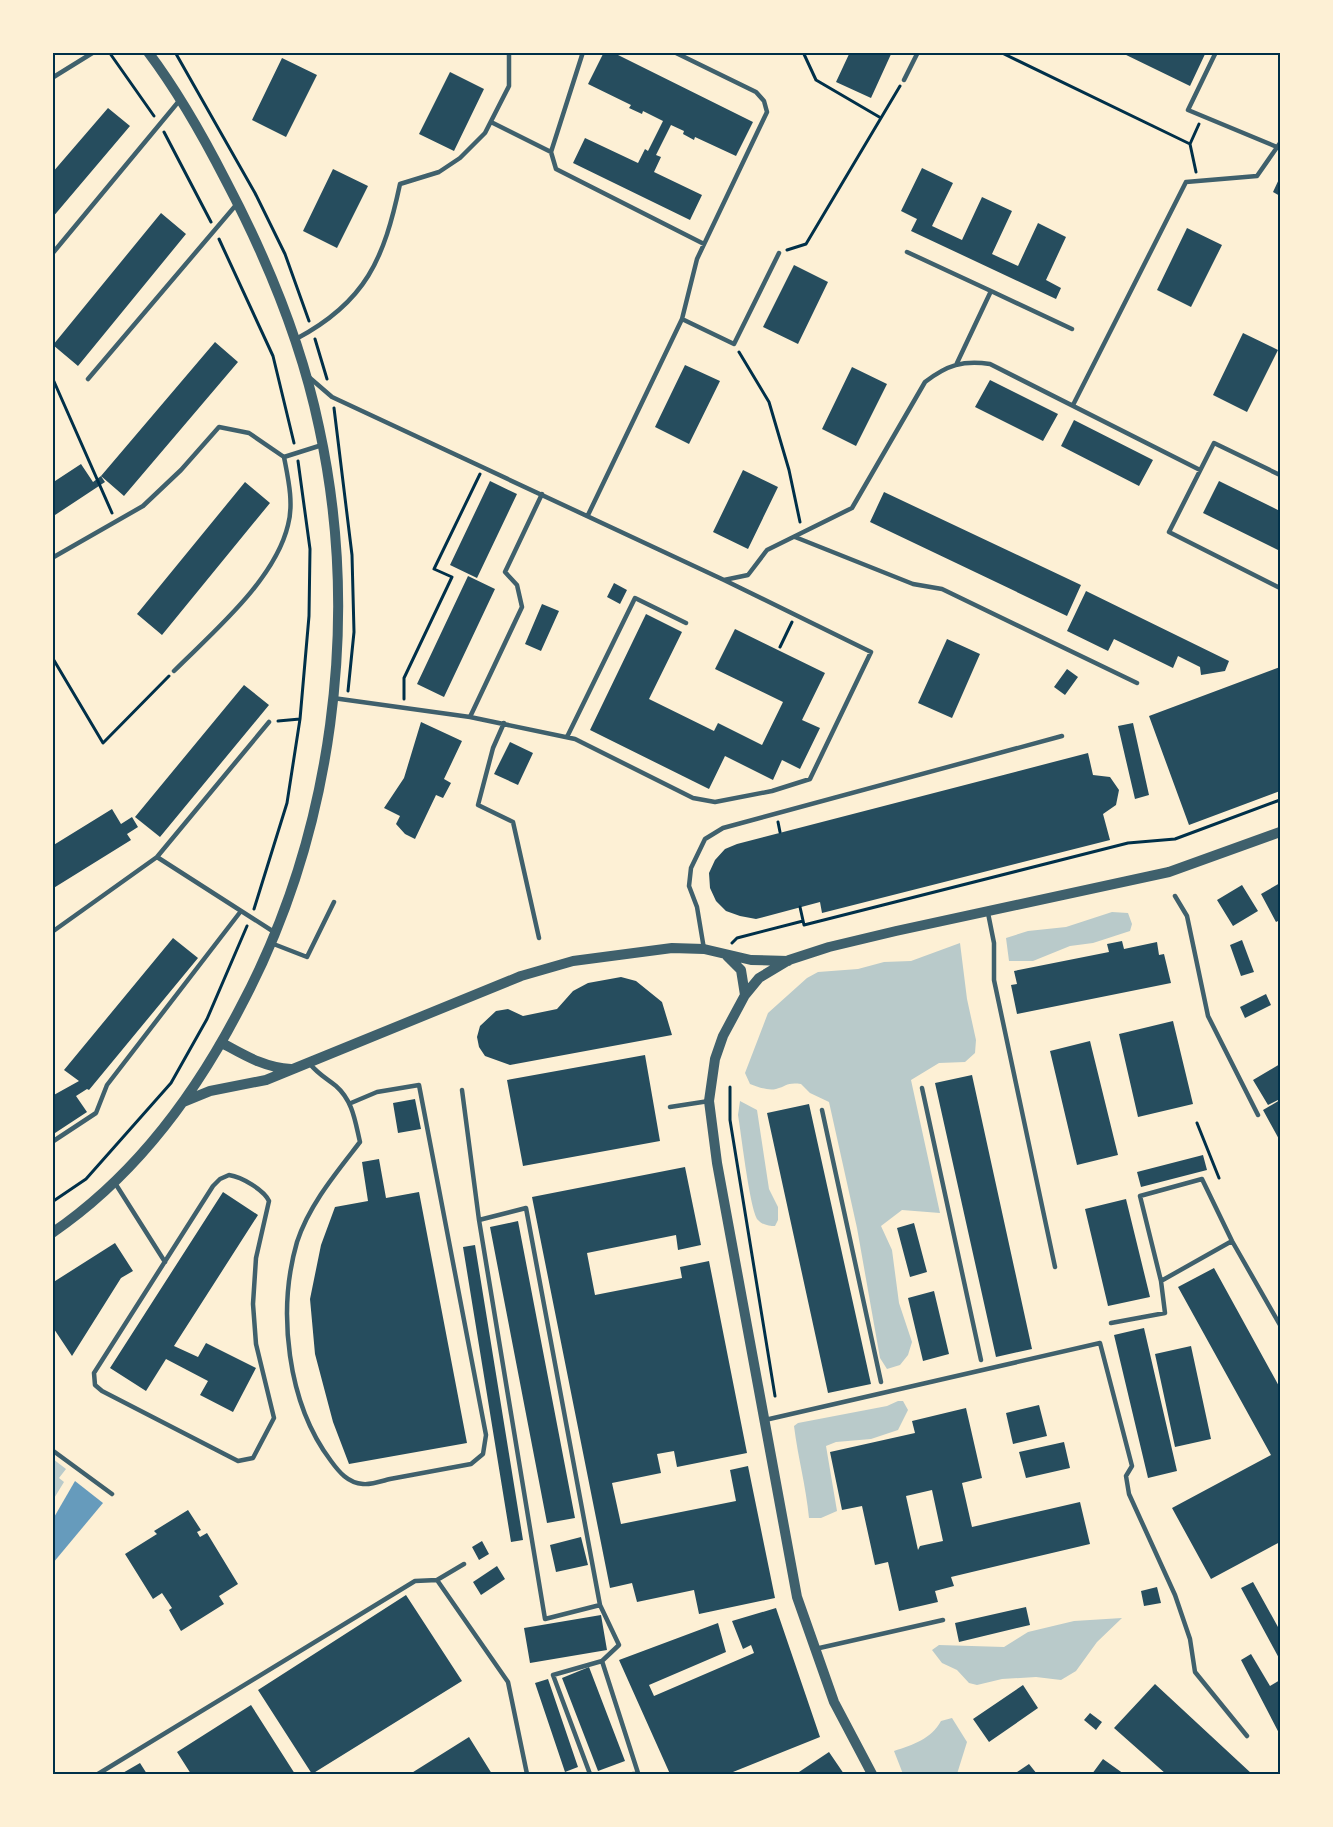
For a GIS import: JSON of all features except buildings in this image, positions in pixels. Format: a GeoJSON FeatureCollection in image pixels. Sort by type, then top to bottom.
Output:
{"type":"FeatureCollection","features":[{"type":"Feature","properties":{"kind":"street"},"geometry":{"type":"LineString","coordinates":[[52,1233],[114,1182],[183,1102],[222,1043],[274,938],[312,822],[325,758],[332,698],[337,625],[336,563],[323,444],[306,374],[296,339],[267,265],[238,203],[181,99],[150,53]]}},
{"type":"Feature","properties":{"kind":"street"},"geometry":{"type":"LineString","coordinates":[[183,1102],[210,1091],[266,1080],[297,1069],[521,976],[573,961],[672,948],[704,950],[751,960],[789,960],[885,934],[1169,872],[1281,832]]}},
{"type":"Feature","properties":{"kind":"street"},"geometry":{"type":"LineString","coordinates":[[725,955],[741,970],[744,995]]}},
{"type":"Feature","properties":{"kind":"street"},"geometry":{"type":"LineString","coordinates":[[789,960],[759,978],[744,995],[732,1017],[715,1059],[709,1101],[717,1163],[797,1597],[834,1702],[872,1774]]}},
{"type":"Feature","properties":{"kind":"street"},"geometry":{"type":"LineString","coordinates":[[222,1043],[249,1058],[277,1068],[297,1069]]}},
{"type":"Feature","properties":{"kind":"lane"},"geometry":{"type":"LineString","coordinates":[[52,78],[94,52]]}},
{"type":"Feature","properties":{"kind":"lane"},"geometry":{"type":"LineString","coordinates":[[296,339],[326,323],[349,304],[372,270],[390,229],[400,184],[439,172],[460,158],[485,133],[509,86],[509,52]]}},
{"type":"Feature","properties":{"kind":"lane"},"geometry":{"type":"LineString","coordinates":[[583,52],[551,152],[552,161],[564,175],[704,244]]}},
{"type":"Feature","properties":{"kind":"lane"},"geometry":{"type":"LineString","coordinates":[[588,515],[682,319],[693,269],[766,112],[764,101],[756,92],[674,52]]}},
{"type":"Feature","properties":{"kind":"lane"},"geometry":{"type":"LineString","coordinates":[[904,80],[918,52]]}},
{"type":"Feature","properties":{"kind":"lane"},"geometry":{"type":"LineString","coordinates":[[1073,405],[1186,182],[1257,176],[1279,145],[1188,110],[1216,52]]}},
{"type":"Feature","properties":{"kind":"lane"},"geometry":{"type":"LineString","coordinates":[[52,254],[181,99]]}},
{"type":"Feature","properties":{"kind":"lane"},"geometry":{"type":"LineString","coordinates":[[491,122],[551,152]]}},
{"type":"Feature","properties":{"kind":"lane"},"geometry":{"type":"LineString","coordinates":[[88,379],[238,203]]}},
{"type":"Feature","properties":{"kind":"lane"},"geometry":{"type":"LineString","coordinates":[[907,252],[1072,329]]}},
{"type":"Feature","properties":{"kind":"lane"},"geometry":{"type":"LineString","coordinates":[[682,319],[734,344],[778,254]]}},
{"type":"Feature","properties":{"kind":"lane"},"geometry":{"type":"LineString","coordinates":[[957,363],[991,291]]}},
{"type":"Feature","properties":{"kind":"lane"},"geometry":{"type":"LineString","coordinates":[[724,580],[748,575],[767,550],[852,508],[925,381],[944,368],[957,363],[971,361],[990,364],[1200,470]]}},
{"type":"Feature","properties":{"kind":"lane"},"geometry":{"type":"LineString","coordinates":[[306,374],[321,390],[332,397],[588,515],[871,652],[810,779],[772,791],[715,802],[693,798],[567,737],[470,717],[332,698]]}},
{"type":"Feature","properties":{"kind":"lane"},"geometry":{"type":"LineString","coordinates":[[52,558],[143,506],[181,470],[219,427],[249,433],[284,457],[290,492],[288,525],[271,564],[231,614],[174,672]]}},
{"type":"Feature","properties":{"kind":"lane"},"geometry":{"type":"LineString","coordinates":[[1281,475],[1214,443],[1169,532],[1281,588]]}},
{"type":"Feature","properties":{"kind":"lane"},"geometry":{"type":"LineString","coordinates":[[284,457],[323,444]]}},
{"type":"Feature","properties":{"kind":"lane"},"geometry":{"type":"LineString","coordinates":[[470,717],[522,607],[517,585],[505,572],[542,494]]}},
{"type":"Feature","properties":{"kind":"lane"},"geometry":{"type":"LineString","coordinates":[[795,537],[913,584],[942,589],[1137,683]]}},
{"type":"Feature","properties":{"kind":"lane"},"geometry":{"type":"LineString","coordinates":[[567,737],[635,597],[686,623]]}},
{"type":"Feature","properties":{"kind":"lane"},"geometry":{"type":"LineString","coordinates":[[52,932],[157,857],[269,722]]}},
{"type":"Feature","properties":{"kind":"lane"},"geometry":{"type":"LineString","coordinates":[[504,723],[493,748],[478,805],[513,822],[539,938]]}},
{"type":"Feature","properties":{"kind":"lane"},"geometry":{"type":"LineString","coordinates":[[704,950],[697,907],[689,886],[691,868],[705,839],[723,828],[1062,736]]}},
{"type":"Feature","properties":{"kind":"lane"},"geometry":{"type":"LineString","coordinates":[[157,857],[251,917],[274,938],[307,957],[334,902]]}},
{"type":"Feature","properties":{"kind":"lane"},"geometry":{"type":"LineString","coordinates":[[1175,896],[1187,916],[1208,1016],[1258,1115]]}},
{"type":"Feature","properties":{"kind":"lane"},"geometry":{"type":"LineString","coordinates":[[52,1142],[96,1113],[107,1084],[241,911]]}},
{"type":"Feature","properties":{"kind":"lane"},"geometry":{"type":"LineString","coordinates":[[988,913],[994,943],[996,990],[1056,1267]]}},
{"type":"Feature","properties":{"kind":"lane"},"geometry":{"type":"LineString","coordinates":[[310,1064],[318,1075],[336,1086],[351,1103],[360,1142],[328,1183],[298,1241],[290,1273],[288,1308],[290,1353],[307,1422],[324,1452],[342,1476],[363,1485],[471,1464],[483,1454],[486,1435],[419,1085],[376,1092],[351,1103]]}},
{"type":"Feature","properties":{"kind":"lane"},"geometry":{"type":"LineString","coordinates":[[922,1088],[981,1360]]}},
{"type":"Feature","properties":{"kind":"lane"},"geometry":{"type":"LineString","coordinates":[[462,1090],[479,1220],[545,1619],[600,1605]]}},
{"type":"Feature","properties":{"kind":"lane"},"geometry":{"type":"LineString","coordinates":[[670,1107],[709,1101]]}},
{"type":"Feature","properties":{"kind":"lane"},"geometry":{"type":"LineString","coordinates":[[822,1110],[881,1382]]}},
{"type":"Feature","properties":{"kind":"lane"},"geometry":{"type":"LineString","coordinates":[[229,1175],[237,1176],[269,1198],[256,1258],[253,1304],[256,1344],[274,1418],[258,1451],[246,1462],[238,1461],[206,1445],[102,1391],[95,1385],[94,1373],[165,1262],[220,1179],[229,1175]]}},
{"type":"Feature","properties":{"kind":"lane"},"geometry":{"type":"LineString","coordinates":[[1111,1323],[1165,1312],[1161,1281],[1140,1196],[1202,1179],[1232,1241],[1281,1325]]}},
{"type":"Feature","properties":{"kind":"lane"},"geometry":{"type":"LineString","coordinates":[[114,1182],[165,1262]]}},
{"type":"Feature","properties":{"kind":"lane"},"geometry":{"type":"LineString","coordinates":[[479,1220],[526,1208],[600,1605],[619,1645],[602,1660],[553,1675],[590,1774]]}},
{"type":"Feature","properties":{"kind":"lane"},"geometry":{"type":"LineString","coordinates":[[1161,1281],[1232,1241]]}},
{"type":"Feature","properties":{"kind":"lane"},"geometry":{"type":"LineString","coordinates":[[765,1420],[1100,1343],[1132,1466],[1125,1476],[1129,1494],[1175,1595],[1190,1639],[1195,1672],[1247,1736]]}},
{"type":"Feature","properties":{"kind":"lane"},"geometry":{"type":"LineString","coordinates":[[52,1450],[112,1494]]}},
{"type":"Feature","properties":{"kind":"lane"},"geometry":{"type":"LineString","coordinates":[[98,1774],[415,1581],[437,1580],[464,1564]]}},
{"type":"Feature","properties":{"kind":"lane"},"geometry":{"type":"LineString","coordinates":[[437,1580],[508,1682],[527,1774]]}},
{"type":"Feature","properties":{"kind":"lane"},"geometry":{"type":"LineString","coordinates":[[815,1649],[943,1620]]}},
{"type":"Feature","properties":{"kind":"lane"},"geometry":{"type":"LineString","coordinates":[[602,1660],[638,1773],[633,1774]]}},
{"type":"Feature","properties":{"kind":"path"},"geometry":{"type":"LineString","coordinates":[[52,1202],[86,1179],[171,1083],[207,1019],[251,917],[287,803],[300,719],[309,616],[310,549],[296,452],[273,356],[215,230],[160,125],[109,52]]}},
{"type":"Feature","properties":{"kind":"path"},"geometry":{"type":"LineString","coordinates":[[803,52],[816,80],[881,118]]}},
{"type":"Feature","properties":{"kind":"path"},"geometry":{"type":"LineString","coordinates":[[1000,52],[1190,144]]}},
{"type":"Feature","properties":{"kind":"path"},"geometry":{"type":"LineString","coordinates":[[778,254],[806,243],[904,80]]}},
{"type":"Feature","properties":{"kind":"path"},"geometry":{"type":"LineString","coordinates":[[1198,181],[1190,144],[1203,116]]}},
{"type":"Feature","properties":{"kind":"path"},"geometry":{"type":"LineString","coordinates":[[734,344],[769,402],[789,470],[802,533]]}},
{"type":"Feature","properties":{"kind":"path"},"geometry":{"type":"LineString","coordinates":[[52,377],[116,523]]}},
{"type":"Feature","properties":{"kind":"path"},"geometry":{"type":"LineString","coordinates":[[404,707],[404,678],[453,577],[434,568],[483,466]]}},
{"type":"Feature","properties":{"kind":"path"},"geometry":{"type":"LineString","coordinates":[[780,647],[795,615]]}},
{"type":"Feature","properties":{"kind":"path"},"geometry":{"type":"LineString","coordinates":[[52,657],[104,743],[174,672]]}},
{"type":"Feature","properties":{"kind":"path"},"geometry":{"type":"LineString","coordinates":[[269,722],[300,719]]}},
{"type":"Feature","properties":{"kind":"path"},"geometry":{"type":"LineString","coordinates":[[800,907],[804,925],[1128,843],[1175,839],[1281,800]]}},
{"type":"Feature","properties":{"kind":"path"},"geometry":{"type":"LineString","coordinates":[[725,955],[737,938],[803,921]]}},
{"type":"Feature","properties":{"kind":"path"},"geometry":{"type":"LineString","coordinates":[[730,1087],[730,1120],[779,1417]]}},
{"type":"Feature","properties":{"kind":"path"},"geometry":{"type":"LineString","coordinates":[[1197,1123],[1219,1178]]}},
{"type":"Feature","properties":{"kind":"shaded area"},"geometry":{"type":"Polygon","coordinates":[[[1112,912],[1128,913],[1132,924],[1130,931],[1093,943],[1070,946],[1033,961],[1009,961],[1006,938],[1028,931],[1066,927],[1112,912]]]}},
{"type":"Feature","properties":{"kind":"shaded area"},"geometry":{"type":"Polygon","coordinates":[[[960,943],[967,999],[976,1040],[975,1053],[965,1062],[939,1063],[911,1080],[940,1213],[902,1210],[881,1226],[892,1250],[899,1303],[912,1342],[908,1355],[900,1365],[887,1369],[880,1358],[857,1228],[829,1102],[810,1093],[801,1084],[766,1089],[750,1084],[745,1073],[768,1013],[807,978],[818,972],[858,969],[884,962],[911,961],[960,943]]]}},
{"type":"Feature","properties":{"kind":"shaded area"},"geometry":{"type":"Polygon","coordinates":[[[740,1101],[757,1110],[769,1189],[778,1207],[778,1220],[775,1226],[762,1223],[755,1214],[738,1115],[740,1101]]]}},
{"type":"Feature","properties":{"kind":"shaded area"},"geometry":{"type":"Polygon","coordinates":[[[903,1401],[908,1410],[898,1430],[871,1439],[836,1442],[826,1446],[837,1511],[821,1518],[809,1518],[794,1426],[798,1423],[887,1406],[903,1401]]]}},
{"type":"Feature","properties":{"kind":"shaded area"},"geometry":{"type":"Polygon","coordinates":[[[53,1459],[66,1469],[59,1478],[64,1482],[53,1500],[53,1459]]]}},
{"type":"Feature","properties":{"kind":"shaded area"},"geometry":{"type":"Polygon","coordinates":[[[1122,1618],[1097,1642],[1076,1671],[1061,1680],[1036,1677],[1002,1679],[977,1685],[969,1683],[957,1670],[942,1663],[932,1650],[939,1645],[1004,1647],[1028,1632],[1074,1621],[1122,1618]]]}},
{"type":"Feature","properties":{"kind":"shaded area"},"geometry":{"type":"Polygon","coordinates":[[[952,1718],[967,1742],[957,1774],[903,1774],[894,1751],[921,1740],[941,1721],[952,1718]]]}},
{"type":"Feature","properties":{"kind":"water"},"geometry":{"type":"Polygon","coordinates":[[[75,1481],[103,1503],[53,1563],[53,1519],[75,1481]]]}}]}
